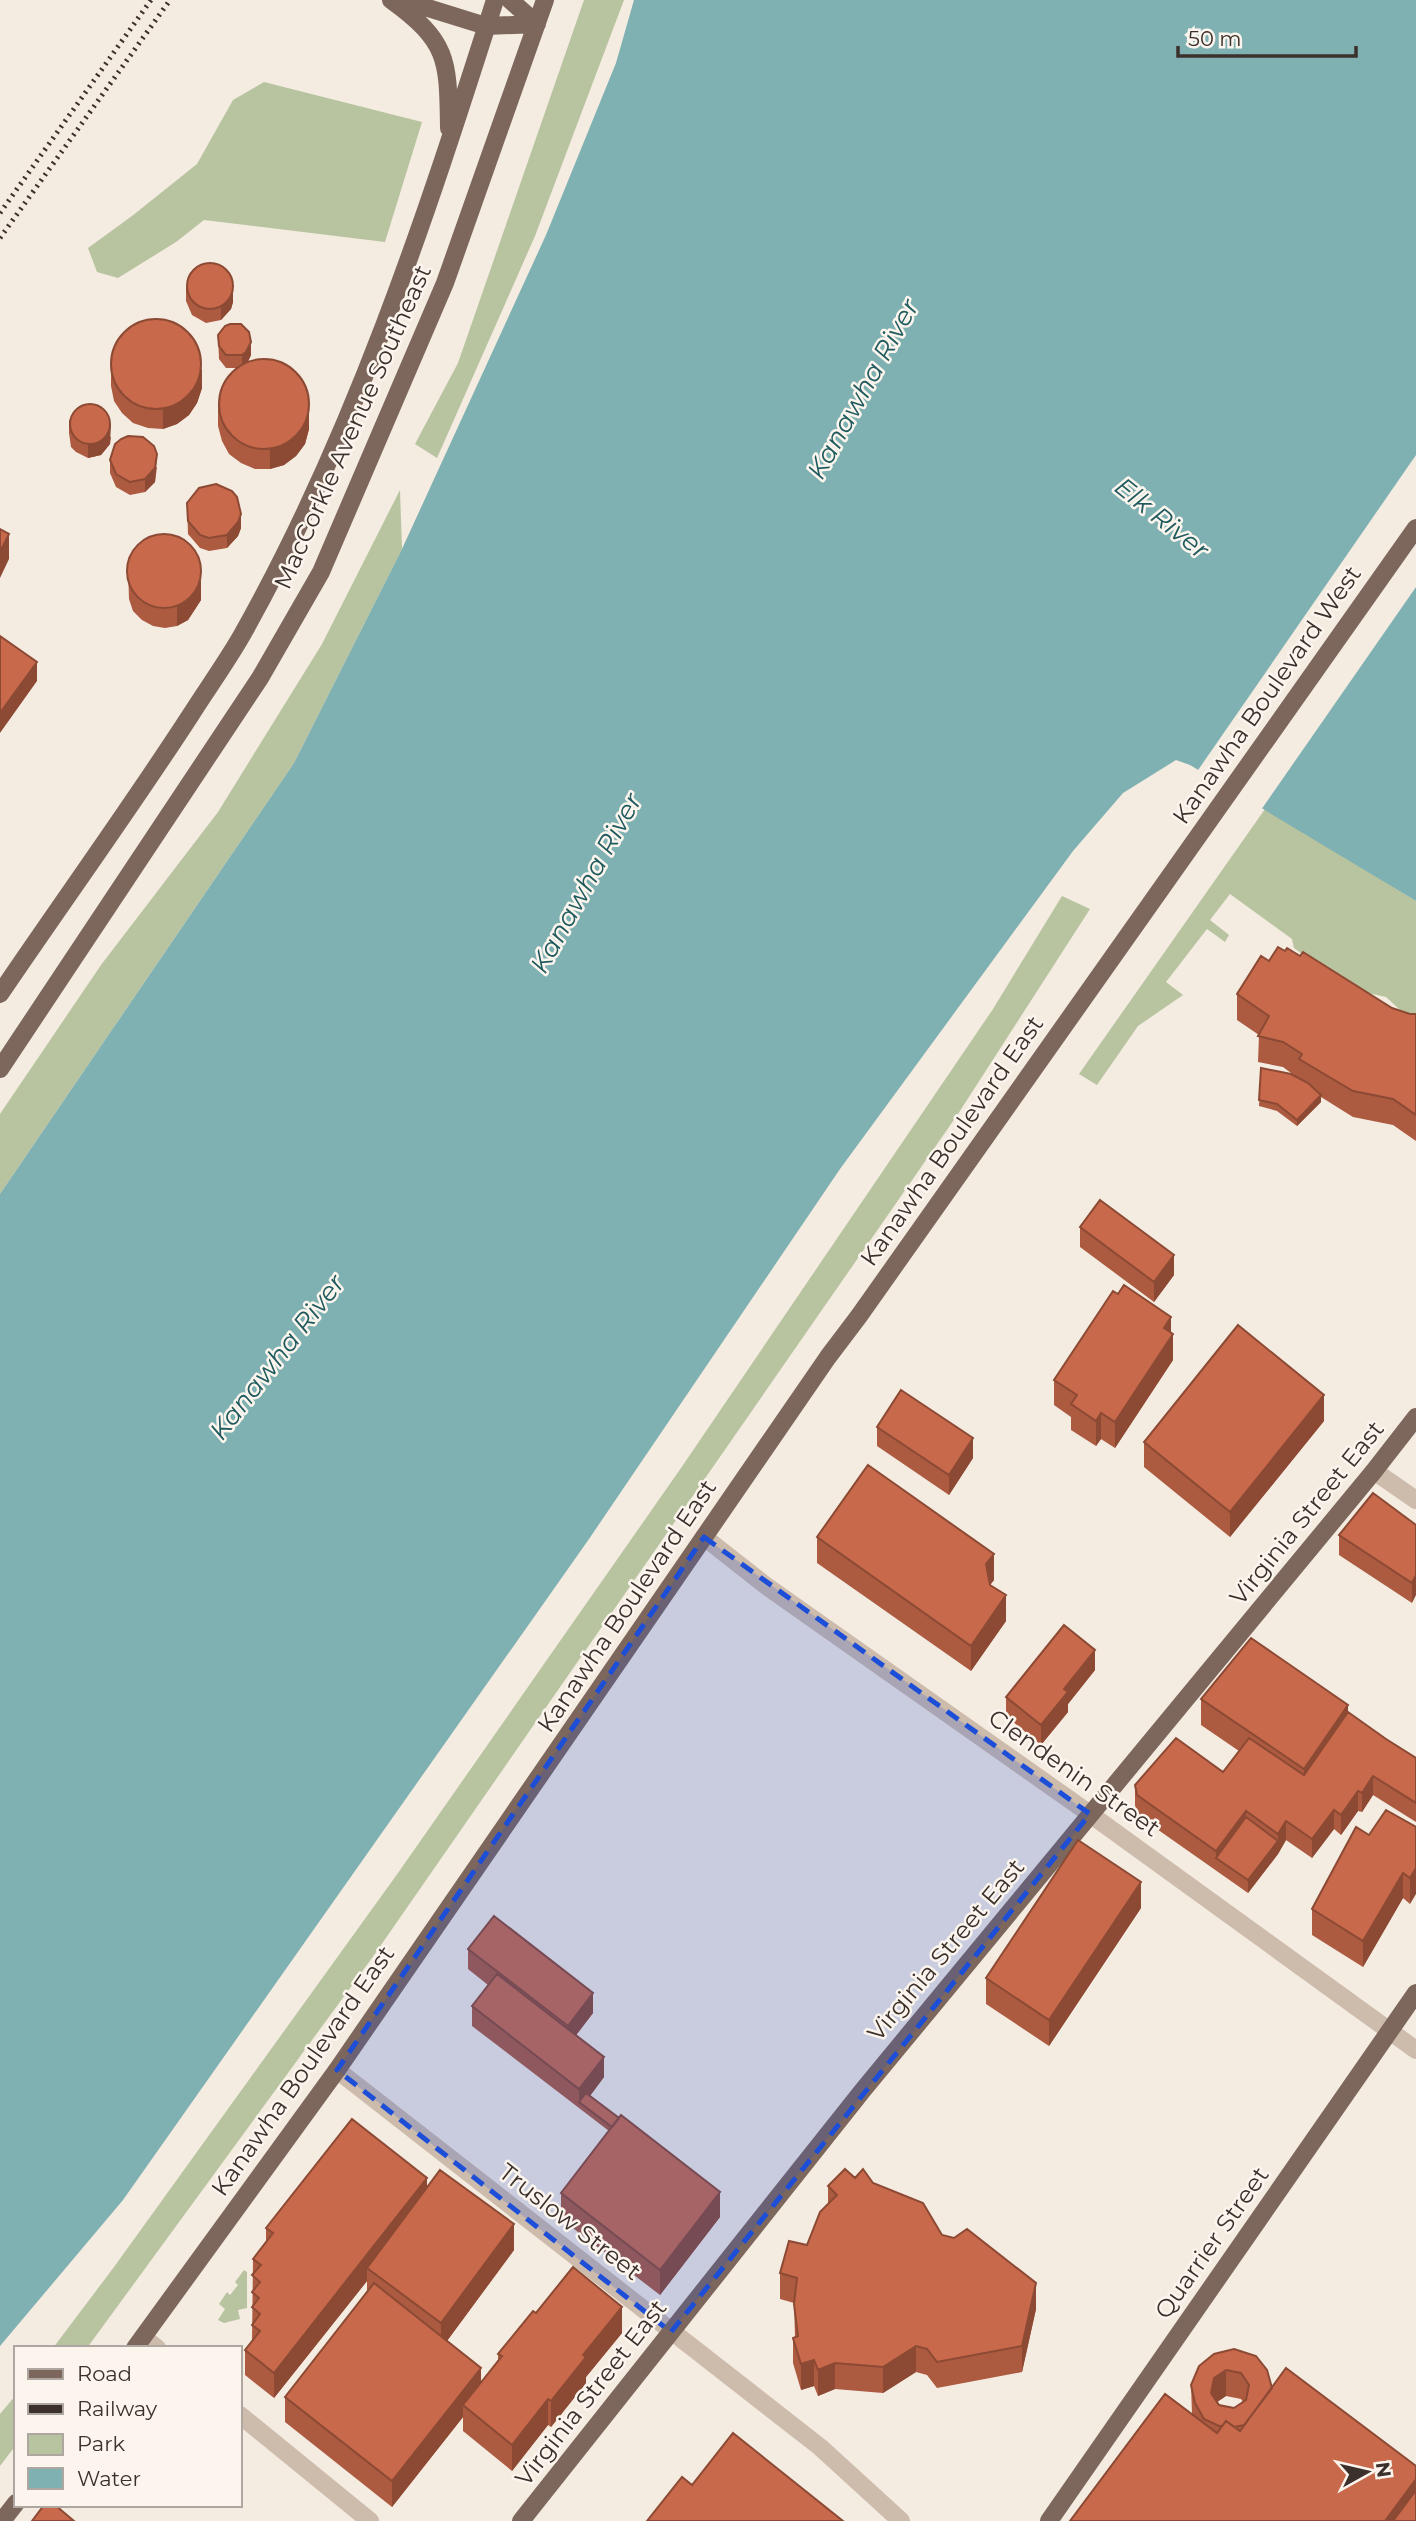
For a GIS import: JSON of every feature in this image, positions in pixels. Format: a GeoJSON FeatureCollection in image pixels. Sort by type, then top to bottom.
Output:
{"type":"FeatureCollection","features":[{"type":"Feature","properties":{"kind":"main road"},"geometry":{"type":"LineString","coordinates":[[391,0],[416,18],[434,38],[445,62],[449,142]]}},
{"type":"Feature","properties":{"kind":"main road"},"geometry":{"type":"LineString","coordinates":[[402,0],[486,26],[537,24]]}},
{"type":"Feature","properties":{"kind":"main road","name":"MacCorkle Avenue Southeast"},"geometry":{"type":"LineString","coordinates":[[0,994],[136,800],[241,636],[311,500],[383,330],[495,0]]}},
{"type":"Feature","properties":{"kind":"main road"},"geometry":{"type":"LineString","coordinates":[[510,0],[537,24]]}},
{"type":"Feature","properties":{"kind":"main road","name":"MacCorkle Avenue Southeast"},"geometry":{"type":"LineString","coordinates":[[0,1069],[260,678],[321,572],[445,283],[544,0]]}},
{"type":"Feature","properties":{"kind":"main road","name":"Kanawha Boulevard West"},"geometry":{"type":"LineString","coordinates":[[1159,891],[1416,528]]}},
{"type":"Feature","properties":{"kind":"main road","name":"Kanawha Boulevard East"},"geometry":{"type":"LineString","coordinates":[[145,2344],[828,1357],[1159,891]]}},
{"type":"Feature","properties":{"kind":"main road","name":"Virginia Street East"},"geometry":{"type":"LineString","coordinates":[[521,2521],[863,2090],[1416,1417]]}},
{"type":"Feature","properties":{"kind":"main road","name":"Quarrier Street"},"geometry":{"type":"LineString","coordinates":[[1049,2521],[1416,1993]]}},
{"type":"Feature","properties":{"kind":"main road"},"geometry":{"type":"LineString","coordinates":[[2,2521],[14,2506]]}},
{"type":"Feature","properties":{"kind":"street"},"geometry":{"type":"LineString","coordinates":[[1374,1471],[1416,1500]]}},
{"type":"Feature","properties":{"kind":"street","name":"Clendenin Street"},"geometry":{"type":"LineString","coordinates":[[704,1537],[765,1585],[1090,1814],[1416,2050]]}},
{"type":"Feature","properties":{"kind":"street","name":"Truslow Street"},"geometry":{"type":"LineString","coordinates":[[337,2070],[820,2447],[901,2521]]}},
{"type":"Feature","properties":{"kind":"street"},"geometry":{"type":"LineString","coordinates":[[242,2417],[370,2521]]}},
{"type":"Feature","properties":{"kind":"highlighted area"},"geometry":{"type":"Polygon","coordinates":[[[704,1537],[1090,1814],[671,2332],[337,2070],[704,1537]]]}},
{"type":"Feature","properties":{"kind":"green space"},"geometry":{"type":"Polygon","coordinates":[[[584,0],[624,0],[535,236],[437,458],[415,444],[458,363],[584,0]]]}},
{"type":"Feature","properties":{"kind":"green space"},"geometry":{"type":"Polygon","coordinates":[[[264,82],[422,122],[385,242],[204,220],[176,242],[118,278],[97,272],[88,248],[197,164],[233,100],[264,82]]]}},
{"type":"Feature","properties":{"kind":"green space"},"geometry":{"type":"Polygon","coordinates":[[[400,490],[402,549],[294,763],[0,1194],[0,1114],[101,965],[218,812],[322,644],[400,490]]]}},
{"type":"Feature","properties":{"kind":"green space"},"geometry":{"type":"Polygon","coordinates":[[[1265,809],[1416,901],[1416,1021],[1411,1020],[1386,997],[1350,989],[1294,948],[1292,939],[1230,894],[1210,920],[1229,935],[1225,942],[1207,929],[1166,982],[1183,995],[1138,1026],[1097,1085],[1079,1074],[1265,809]]]}},
{"type":"Feature","properties":{"kind":"green space"},"geometry":{"type":"Polygon","coordinates":[[[1062,896],[1090,909],[958,1114],[372,1958],[88,2346],[55,2346],[398,1873],[681,1468],[993,1009],[1062,896]]]}},
{"type":"Feature","properties":{"kind":"green space"},"geometry":{"type":"Polygon","coordinates":[[[244,2270],[247,2272],[247,2308],[238,2310],[240,2319],[224,2323],[218,2320],[225,2309],[219,2304],[227,2292],[230,2295],[238,2285],[235,2282],[244,2270]]]}},
{"type":"Feature","properties":{"kind":"green space"},"geometry":{"type":"Polygon","coordinates":[[[14,2397],[14,2448],[0,2466],[0,2414],[14,2397]]]}},
{"type":"Feature","properties":{"kind":"water"},"geometry":{"type":"Polygon","coordinates":[[[634,0],[1416,0],[1416,901],[1190,765],[1176,760],[1123,793],[1073,851],[840,1169],[589,1539],[123,2200],[0,2346],[0,1194],[294,763],[402,549],[546,235],[616,63],[634,0]]]}},
{"type":"Feature","properties":{"kind":"pier"},"geometry":{"type":"Polygon","coordinates":[[[1416,455],[1416,587],[1261,810],[1196,773],[1416,455]]]}},
{"type":"Feature","properties":{"kind":"building"},"geometry":{"type":"Polygon","coordinates":[[[210,263],[226,270],[233,286],[226,302],[210,309],[194,302],[187,286],[194,270],[210,263]]]}},
{"type":"Feature","properties":{"kind":"building"},"geometry":{"type":"Polygon","coordinates":[[[156,319],[173,322],[188,332],[198,347],[201,364],[198,381],[188,396],[173,406],[156,409],[139,406],[124,396],[114,381],[111,364],[114,347],[124,332],[139,322],[156,319]]]}},
{"type":"Feature","properties":{"kind":"building"},"geometry":{"type":"Polygon","coordinates":[[[230,324],[241,324],[249,332],[251,342],[242,355],[226,355],[219,346],[218,335],[230,324]]]}},
{"type":"Feature","properties":{"kind":"building"},"geometry":{"type":"Polygon","coordinates":[[[264,359],[281,362],[296,372],[306,387],[309,404],[306,421],[296,436],[281,446],[264,449],[247,446],[232,436],[222,421],[219,404],[222,387],[232,372],[247,362],[264,359]]]}},
{"type":"Feature","properties":{"kind":"building"},"geometry":{"type":"Polygon","coordinates":[[[90,404],[98,405],[104,410],[109,416],[109,432],[104,438],[98,443],[90,444],[82,443],[76,438],[71,432],[70,424],[71,416],[76,410],[82,405],[90,404]]]}},
{"type":"Feature","properties":{"kind":"building"},"geometry":{"type":"Polygon","coordinates":[[[128,436],[143,437],[154,446],[157,454],[155,468],[145,479],[130,482],[116,474],[110,460],[115,444],[128,436]]]}},
{"type":"Feature","properties":{"kind":"building"},"geometry":{"type":"Polygon","coordinates":[[[216,484],[232,491],[237,497],[241,514],[227,535],[209,538],[200,535],[188,521],[187,503],[199,488],[216,484]]]}},
{"type":"Feature","properties":{"kind":"building"},"geometry":{"type":"Polygon","coordinates":[[[0,529],[9,534],[0,552],[0,529]]]}},
{"type":"Feature","properties":{"kind":"building"},"geometry":{"type":"Polygon","coordinates":[[[164,534],[178,537],[190,545],[198,557],[201,571],[198,585],[190,597],[178,605],[164,608],[150,605],[138,597],[130,585],[127,571],[130,557],[138,545],[150,537],[164,534]]]}},
{"type":"Feature","properties":{"kind":"building"},"geometry":{"type":"Polygon","coordinates":[[[0,636],[37,662],[0,713],[0,636]]]}},
{"type":"Feature","properties":{"kind":"building"},"geometry":{"type":"Polygon","coordinates":[[[1278,947],[1285,951],[1287,948],[1300,956],[1303,952],[1392,1008],[1416,1014],[1416,1115],[1393,1099],[1353,1091],[1299,1059],[1302,1054],[1283,1042],[1258,1036],[1269,1016],[1237,994],[1261,956],[1269,961],[1278,947]]]}},
{"type":"Feature","properties":{"kind":"building"},"geometry":{"type":"Polygon","coordinates":[[[1261,1068],[1291,1074],[1308,1083],[1321,1095],[1297,1120],[1277,1104],[1259,1100],[1261,1068]]]}},
{"type":"Feature","properties":{"kind":"building"},"geometry":{"type":"Polygon","coordinates":[[[1100,1200],[1174,1255],[1154,1282],[1080,1227],[1100,1200]]]}},
{"type":"Feature","properties":{"kind":"building"},"geometry":{"type":"Polygon","coordinates":[[[1124,1285],[1171,1317],[1164,1328],[1173,1334],[1115,1422],[1101,1413],[1096,1421],[1071,1404],[1077,1395],[1054,1380],[1113,1291],[1118,1294],[1124,1285]]]}},
{"type":"Feature","properties":{"kind":"building"},"geometry":{"type":"Polygon","coordinates":[[[1238,1325],[1324,1395],[1230,1512],[1144,1442],[1238,1325]]]}},
{"type":"Feature","properties":{"kind":"building"},"geometry":{"type":"Polygon","coordinates":[[[901,1390],[973,1438],[949,1475],[877,1427],[901,1390]]]}},
{"type":"Feature","properties":{"kind":"building"},"geometry":{"type":"Polygon","coordinates":[[[868,1465],[994,1554],[986,1564],[990,1585],[1006,1595],[971,1646],[817,1537],[868,1465]]]}},
{"type":"Feature","properties":{"kind":"building"},"geometry":{"type":"Polygon","coordinates":[[[1373,1493],[1416,1525],[1416,1575],[1412,1583],[1339,1535],[1373,1493]]]}},
{"type":"Feature","properties":{"kind":"building"},"geometry":{"type":"Polygon","coordinates":[[[1064,1625],[1095,1650],[1064,1689],[1068,1692],[1041,1725],[1006,1697],[1064,1625]]]}},
{"type":"Feature","properties":{"kind":"building"},"geometry":{"type":"Polygon","coordinates":[[[1251,1638],[1348,1705],[1304,1769],[1201,1699],[1251,1638]]]}},
{"type":"Feature","properties":{"kind":"building"},"geometry":{"type":"Polygon","coordinates":[[[1348,1712],[1416,1758],[1416,1803],[1373,1776],[1362,1793],[1358,1791],[1341,1815],[1334,1810],[1312,1839],[1286,1821],[1278,1834],[1246,1811],[1216,1851],[1137,1795],[1135,1785],[1176,1738],[1223,1772],[1249,1738],[1304,1775],[1348,1712]]]}},
{"type":"Feature","properties":{"kind":"building"},"geometry":{"type":"Polygon","coordinates":[[[1386,1810],[1416,1827],[1416,1868],[1410,1878],[1403,1873],[1363,1941],[1312,1909],[1356,1827],[1369,1835],[1386,1810]]]}},
{"type":"Feature","properties":{"kind":"building"},"geometry":{"type":"Polygon","coordinates":[[[1246,1817],[1278,1841],[1248,1880],[1216,1858],[1246,1817]]]}},
{"type":"Feature","properties":{"kind":"building"},"geometry":{"type":"Polygon","coordinates":[[[1078,1840],[1141,1882],[1049,2020],[986,1978],[1078,1840]]]}},
{"type":"Feature","properties":{"kind":"building"},"geometry":{"type":"Polygon","coordinates":[[[494,1916],[593,1993],[568,2026],[468,1949],[494,1916]]]}},
{"type":"Feature","properties":{"kind":"building"},"geometry":{"type":"Polygon","coordinates":[[[497,1974],[604,2057],[579,2089],[472,2006],[497,1974]]]}},
{"type":"Feature","properties":{"kind":"building"},"geometry":{"type":"Polygon","coordinates":[[[586,2093],[619,2118],[612,2127],[579,2102],[586,2093]]]}},
{"type":"Feature","properties":{"kind":"building"},"geometry":{"type":"Polygon","coordinates":[[[621,2115],[720,2192],[660,2270],[561,2193],[621,2115]]]}},
{"type":"Feature","properties":{"kind":"building"},"geometry":{"type":"Polygon","coordinates":[[[352,2119],[427,2178],[274,2373],[245,2350],[260,2331],[252,2325],[260,2314],[252,2307],[259,2298],[252,2292],[260,2282],[252,2275],[261,2265],[253,2259],[273,2233],[266,2228],[352,2119]]]}},
{"type":"Feature","properties":{"kind":"building"},"geometry":{"type":"Polygon","coordinates":[[[845,2169],[855,2178],[863,2169],[873,2183],[923,2203],[942,2235],[954,2238],[967,2229],[1036,2283],[1022,2346],[937,2362],[927,2349],[916,2346],[883,2367],[835,2363],[818,2370],[814,2360],[801,2364],[793,2338],[798,2336],[794,2304],[797,2278],[780,2273],[789,2241],[807,2245],[820,2212],[837,2195],[828,2186],[845,2169]]]}},
{"type":"Feature","properties":{"kind":"building"},"geometry":{"type":"Polygon","coordinates":[[[440,2170],[514,2224],[441,2323],[367,2268],[440,2170]]]}},
{"type":"Feature","properties":{"kind":"building"},"geometry":{"type":"Polygon","coordinates":[[[573,2267],[622,2307],[583,2355],[586,2357],[551,2401],[548,2399],[512,2445],[463,2405],[502,2356],[498,2354],[573,2267]]]}},
{"type":"Feature","properties":{"kind":"building"},"geometry":{"type":"Polygon","coordinates":[[[374,2283],[481,2368],[392,2481],[285,2397],[374,2283]]]}},
{"type":"Feature","properties":{"kind":"building"},"geometry":{"type":"Polygon","coordinates":[[[1234,2349],[1256,2356],[1267,2370],[1272,2388],[1244,2425],[1234,2427],[1226,2421],[1219,2426],[1204,2419],[1195,2403],[1191,2385],[1199,2366],[1214,2354],[1234,2349]],[[1226,2370],[1214,2378],[1211,2393],[1219,2405],[1234,2408],[1246,2400],[1249,2385],[1241,2373],[1226,2370]]]}},
{"type":"Feature","properties":{"kind":"building"},"geometry":{"type":"Polygon","coordinates":[[[1286,2368],[1416,2466],[1416,2479],[1385,2521],[1070,2521],[1165,2394],[1217,2433],[1226,2421],[1240,2431],[1286,2368]]]}},
{"type":"Feature","properties":{"kind":"building"},"geometry":{"type":"Polygon","coordinates":[[[733,2433],[843,2521],[647,2521],[682,2477],[692,2485],[733,2433]]]}},
{"type":"Feature","properties":{"kind":"building"},"geometry":{"type":"Polygon","coordinates":[[[1416,2490],[1416,2521],[1393,2521],[1416,2490]]]}},
{"type":"Feature","properties":{"kind":"building"},"geometry":{"type":"Polygon","coordinates":[[[42,2507],[57,2507],[74,2521],[32,2521],[42,2507]]]}},
{"type":"Feature","properties":{"kind":"railway"},"geometry":{"type":"LineString","coordinates":[[0,213],[151,0]]}},
{"type":"Feature","properties":{"kind":"railway"},"geometry":{"type":"LineString","coordinates":[[0,238],[170,0]]}},
{"type":"Feature","properties":{"kind":"water label","name":"Kanawha River"},"geometry":{"type":"Point","coordinates":[863,389]}},
{"type":"Feature","properties":{"kind":"water label","name":"Elk River"},"geometry":{"type":"Point","coordinates":[1162,518]}},
{"type":"Feature","properties":{"kind":"water label","name":"Kanawha River"},"geometry":{"type":"Point","coordinates":[586,883]}},
{"type":"Feature","properties":{"kind":"water label","name":"Kanawha River"},"geometry":{"type":"Point","coordinates":[277,1357]}}]}
